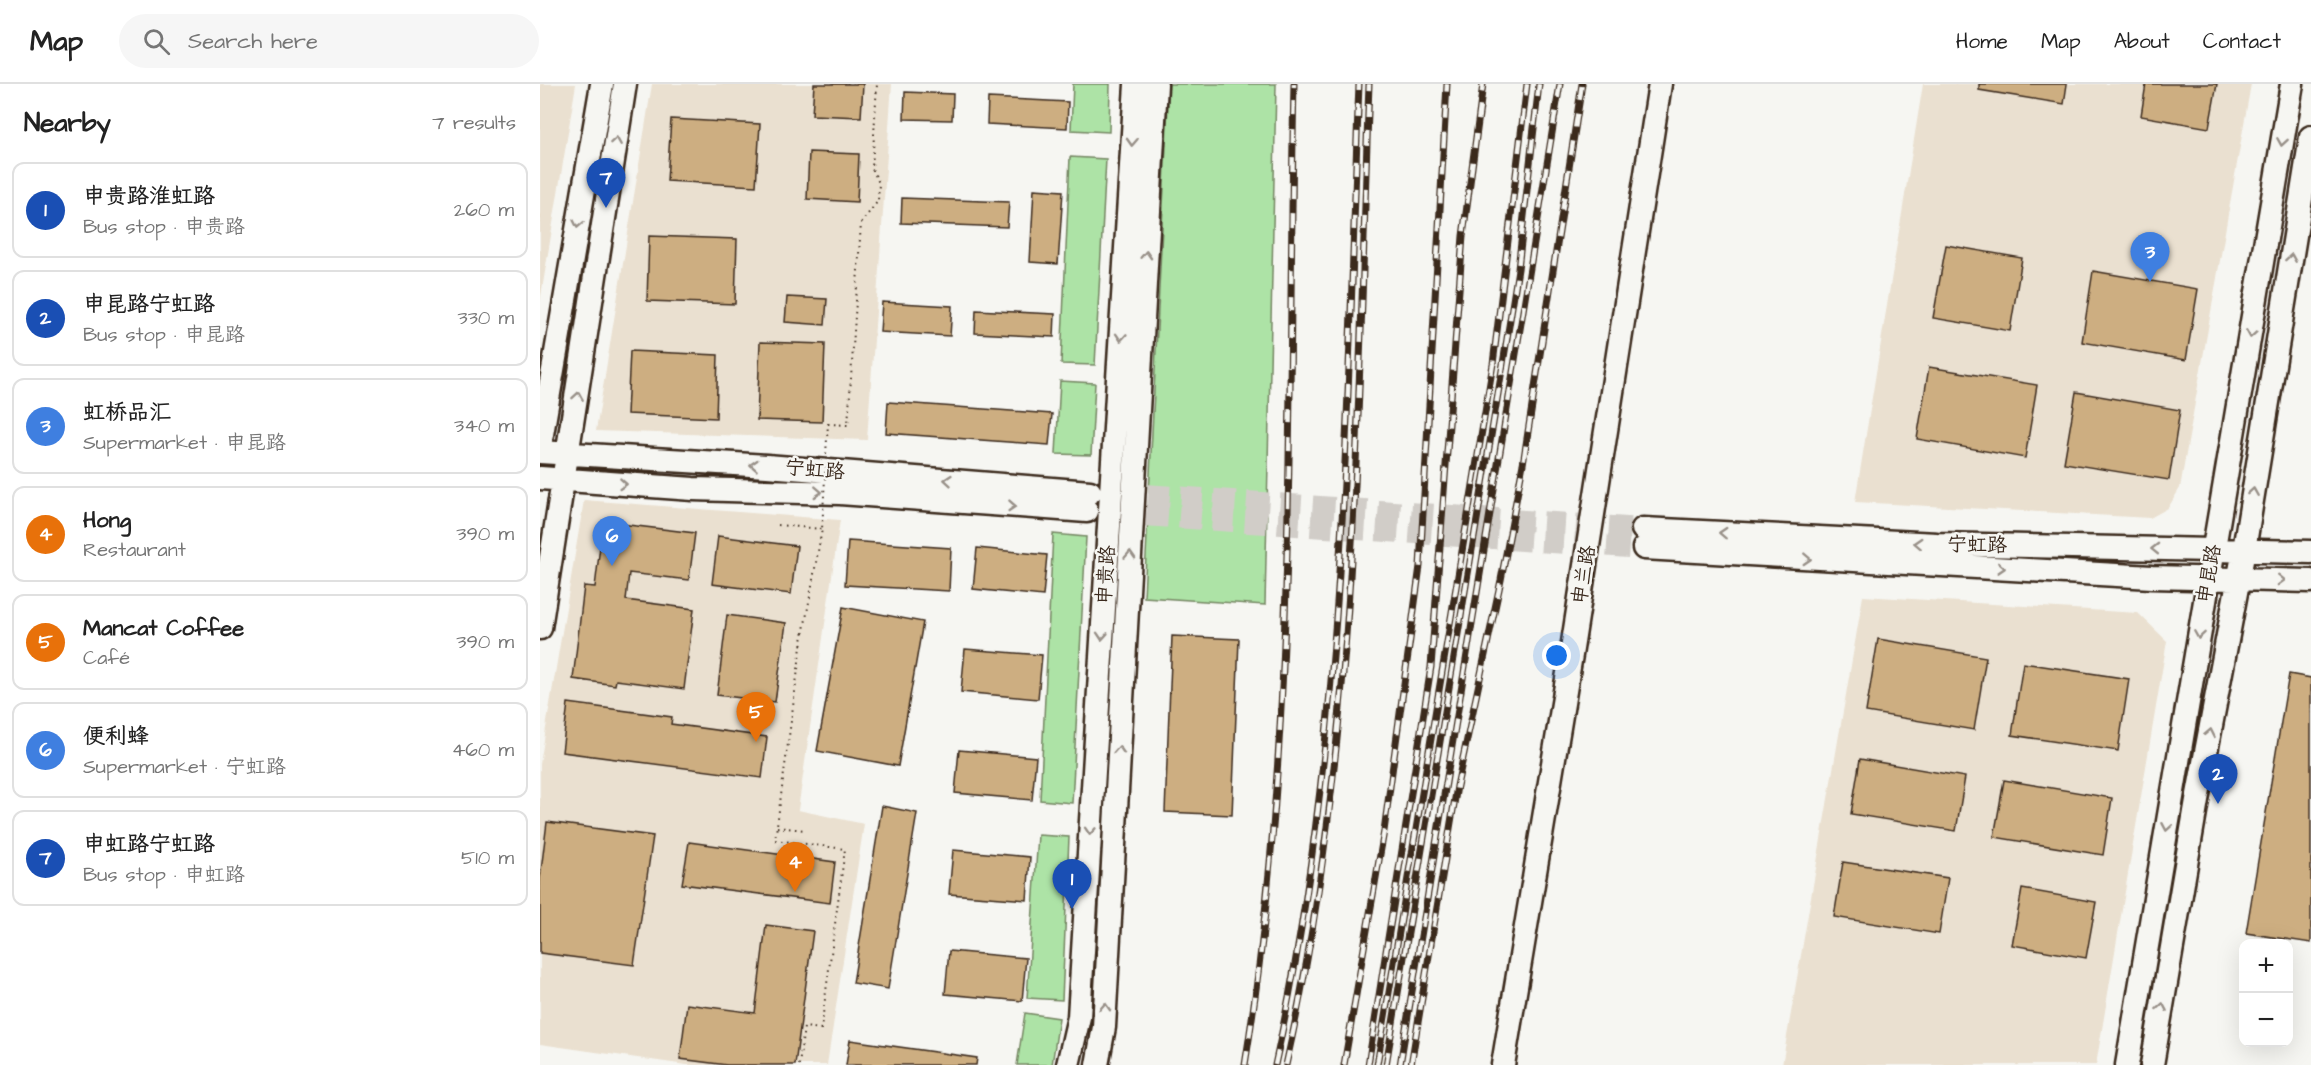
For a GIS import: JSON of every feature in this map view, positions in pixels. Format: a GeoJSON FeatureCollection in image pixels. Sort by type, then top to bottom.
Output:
{"type":"FeatureCollection","features":[{"type":"Feature","properties":{"kind":"main road"},"geometry":{"type":"LineString","coordinates":[[540,446],[602,84]]}},
{"type":"Feature","properties":{"kind":"main road"},"geometry":{"type":"LineString","coordinates":[[540,628],[565,480],[625,84]]}},
{"type":"Feature","properties":{"kind":"main road","name":"申贵路"},"geometry":{"type":"LineString","coordinates":[[1068,1065],[1079,1017],[1136,84]]}},
{"type":"Feature","properties":{"kind":"main road","name":"申贵路"},"geometry":{"type":"LineString","coordinates":[[1097,1065],[1104,1027],[1156,84]]}},
{"type":"Feature","properties":{"kind":"main road","name":"申兰路"},"geometry":{"type":"LineString","coordinates":[[1503,1065],[1574,638],[1660,84]]}},
{"type":"Feature","properties":{"kind":"main road","name":"申昆路"},"geometry":{"type":"LineString","coordinates":[[2127,1065],[2292,84]]}},
{"type":"Feature","properties":{"kind":"main road","name":"申昆路"},"geometry":{"type":"LineString","coordinates":[[2152,1065],[2197,800],[2244,550],[2311,137]]}},
{"type":"Feature","properties":{"kind":"main road","name":"宁虹路"},"geometry":{"type":"LineString","coordinates":[[540,452],[766,466],[1089,501],[693,489],[540,478]]}},
{"type":"Feature","properties":{"kind":"main road","name":"宁虹路"},"geometry":{"type":"LineString","coordinates":[[2311,552],[1643,539],[1753,556],[2311,581]]}},
{"type":"Feature","properties":{"kind":"path"},"geometry":{"type":"LineString","coordinates":[[800,1065],[804,1027],[821,1029],[845,849],[776,840],[777,826],[801,647],[822,529],[828,424],[848,425],[861,223],[878,201],[879,183],[872,169],[877,84]]}},
{"type":"Feature","properties":{"kind":"path"},"geometry":{"type":"LineString","coordinates":[[778,525],[822,529]]}},
{"type":"Feature","properties":{"kind":"path"},"geometry":{"type":"LineString","coordinates":[[777,826],[805,830]]}},
{"type":"Feature","properties":{"kind":"shaded area"},"geometry":{"type":"Polygon","coordinates":[[[540,84],[576,84],[540,302],[540,84]]]}},
{"type":"Feature","properties":{"kind":"shaded area"},"geometry":{"type":"Polygon","coordinates":[[[652,84],[892,84],[867,440],[596,431],[652,84]]]}},
{"type":"Feature","properties":{"kind":"shaded area"},"geometry":{"type":"Polygon","coordinates":[[[1923,84],[2251,84],[2180,488],[2168,508],[2150,518],[1855,502],[1923,84]]]}},
{"type":"Feature","properties":{"kind":"shaded area"},"geometry":{"type":"Polygon","coordinates":[[[584,500],[840,520],[798,810],[864,824],[827,1065],[686,1065],[540,1044],[540,764],[584,500]]]}},
{"type":"Feature","properties":{"kind":"shaded area"},"geometry":{"type":"Polygon","coordinates":[[[1863,596],[2138,613],[2167,641],[2096,1065],[1782,1065],[1863,596]]]}},
{"type":"Feature","properties":{"kind":"green space"},"geometry":{"type":"Polygon","coordinates":[[[1073,84],[1110,84],[1109,132],[1071,130],[1073,84]]]}},
{"type":"Feature","properties":{"kind":"green space"},"geometry":{"type":"Polygon","coordinates":[[[1169,84],[1276,84],[1265,605],[1144,597],[1169,84]]]}},
{"type":"Feature","properties":{"kind":"green space"},"geometry":{"type":"Polygon","coordinates":[[[1070,157],[1106,159],[1095,365],[1061,364],[1070,157]]]}},
{"type":"Feature","properties":{"kind":"green space"},"geometry":{"type":"Polygon","coordinates":[[[1060,381],[1095,383],[1091,455],[1056,454],[1060,381]]]}},
{"type":"Feature","properties":{"kind":"green space"},"geometry":{"type":"Polygon","coordinates":[[[1053,534],[1086,537],[1072,803],[1040,800],[1053,534]]]}},
{"type":"Feature","properties":{"kind":"green space"},"geometry":{"type":"Polygon","coordinates":[[[1038,835],[1069,837],[1062,1000],[1027,998],[1038,835]]]}},
{"type":"Feature","properties":{"kind":"green space"},"geometry":{"type":"Polygon","coordinates":[[[1025,1013],[1059,1018],[1052,1065],[1017,1065],[1025,1013]]]}},
{"type":"Feature","properties":{"kind":"building"},"geometry":{"type":"Polygon","coordinates":[[[814,84],[863,84],[861,117],[812,115],[814,84]]]}},
{"type":"Feature","properties":{"kind":"building"},"geometry":{"type":"Polygon","coordinates":[[[1979,84],[2067,84],[2064,104],[1979,90],[1979,84]]]}},
{"type":"Feature","properties":{"kind":"building"},"geometry":{"type":"Polygon","coordinates":[[[2146,84],[2217,84],[2209,128],[2141,116],[2146,84]]]}},
{"type":"Feature","properties":{"kind":"building"},"geometry":{"type":"Polygon","coordinates":[[[905,92],[953,94],[952,120],[904,119],[905,92]]]}},
{"type":"Feature","properties":{"kind":"building"},"geometry":{"type":"Polygon","coordinates":[[[988,98],[1068,102],[1067,128],[987,124],[988,98]]]}},
{"type":"Feature","properties":{"kind":"building"},"geometry":{"type":"Polygon","coordinates":[[[671,119],[760,124],[756,186],[667,181],[671,119]]]}},
{"type":"Feature","properties":{"kind":"building"},"geometry":{"type":"Polygon","coordinates":[[[809,152],[859,154],[857,202],[807,199],[809,152]]]}},
{"type":"Feature","properties":{"kind":"building"},"geometry":{"type":"Polygon","coordinates":[[[1034,189],[1063,191],[1058,264],[1030,262],[1034,189]]]}},
{"type":"Feature","properties":{"kind":"building"},"geometry":{"type":"Polygon","coordinates":[[[902,198],[1009,202],[1007,227],[901,223],[902,198]]]}},
{"type":"Feature","properties":{"kind":"building"},"geometry":{"type":"Polygon","coordinates":[[[649,236],[737,239],[735,304],[647,301],[649,236]]]}},
{"type":"Feature","properties":{"kind":"building"},"geometry":{"type":"Polygon","coordinates":[[[1946,245],[2022,258],[2010,331],[1933,318],[1946,245]]]}},
{"type":"Feature","properties":{"kind":"building"},"geometry":{"type":"Polygon","coordinates":[[[2093,271],[2198,289],[2186,360],[2082,342],[2093,271]]]}},
{"type":"Feature","properties":{"kind":"building"},"geometry":{"type":"Polygon","coordinates":[[[787,297],[827,299],[825,325],[785,322],[787,297]]]}},
{"type":"Feature","properties":{"kind":"building"},"geometry":{"type":"Polygon","coordinates":[[[882,302],[952,306],[950,336],[880,332],[882,302]]]}},
{"type":"Feature","properties":{"kind":"building"},"geometry":{"type":"Polygon","coordinates":[[[976,310],[1055,314],[1054,337],[975,333],[976,310]]]}},
{"type":"Feature","properties":{"kind":"building"},"geometry":{"type":"Polygon","coordinates":[[[760,342],[825,344],[822,422],[757,420],[760,342]]]}},
{"type":"Feature","properties":{"kind":"building"},"geometry":{"type":"Polygon","coordinates":[[[630,351],[718,355],[716,418],[627,414],[630,351]]]}},
{"type":"Feature","properties":{"kind":"building"},"geometry":{"type":"Polygon","coordinates":[[[1929,367],[2037,385],[2025,458],[1917,439],[1929,367]]]}},
{"type":"Feature","properties":{"kind":"building"},"geometry":{"type":"Polygon","coordinates":[[[2076,392],[2180,410],[2169,480],[2064,463],[2076,392]]]}},
{"type":"Feature","properties":{"kind":"building"},"geometry":{"type":"Polygon","coordinates":[[[888,402],[1052,414],[1049,445],[886,433],[888,402]]]}},
{"type":"Feature","properties":{"kind":"building"},"geometry":{"type":"Polygon","coordinates":[[[603,522],[695,533],[689,580],[629,573],[626,600],[694,609],[684,689],[616,680],[615,685],[573,679],[584,586],[595,587],[603,522]]]}},
{"type":"Feature","properties":{"kind":"building"},"geometry":{"type":"Polygon","coordinates":[[[718,536],[797,546],[791,594],[712,584],[718,536]]]}},
{"type":"Feature","properties":{"kind":"building"},"geometry":{"type":"Polygon","coordinates":[[[848,541],[951,548],[949,591],[845,585],[848,541]]]}},
{"type":"Feature","properties":{"kind":"building"},"geometry":{"type":"Polygon","coordinates":[[[977,548],[1047,555],[1043,596],[973,589],[977,548]]]}},
{"type":"Feature","properties":{"kind":"building"},"geometry":{"type":"Polygon","coordinates":[[[843,607],[923,622],[898,766],[817,751],[843,607]]]}},
{"type":"Feature","properties":{"kind":"building"},"geometry":{"type":"Polygon","coordinates":[[[727,615],[786,623],[775,702],[717,695],[727,615]]]}},
{"type":"Feature","properties":{"kind":"building"},"geometry":{"type":"Polygon","coordinates":[[[1172,636],[1239,639],[1232,815],[1165,812],[1172,636]]]}},
{"type":"Feature","properties":{"kind":"building"},"geometry":{"type":"Polygon","coordinates":[[[1878,639],[1986,657],[1974,730],[1866,712],[1878,639]]]}},
{"type":"Feature","properties":{"kind":"building"},"geometry":{"type":"Polygon","coordinates":[[[965,649],[1042,655],[1038,699],[961,692],[965,649]]]}},
{"type":"Feature","properties":{"kind":"building"},"geometry":{"type":"Polygon","coordinates":[[[2023,663],[2129,679],[2118,751],[2012,735],[2023,663]]]}},
{"type":"Feature","properties":{"kind":"building"},"geometry":{"type":"Polygon","coordinates":[[[2289,674],[2311,678],[2311,943],[2246,933],[2289,674]]]}},
{"type":"Feature","properties":{"kind":"building"},"geometry":{"type":"Polygon","coordinates":[[[568,703],[672,717],[671,724],[767,737],[762,778],[562,752],[568,703]]]}},
{"type":"Feature","properties":{"kind":"building"},"geometry":{"type":"Polygon","coordinates":[[[959,750],[1036,757],[1032,800],[955,793],[959,750]]]}},
{"type":"Feature","properties":{"kind":"building"},"geometry":{"type":"Polygon","coordinates":[[[1860,759],[1965,777],[1956,831],[1851,814],[1860,759]]]}},
{"type":"Feature","properties":{"kind":"building"},"geometry":{"type":"Polygon","coordinates":[[[2004,780],[2112,798],[2103,855],[1994,837],[2004,780]]]}},
{"type":"Feature","properties":{"kind":"building"},"geometry":{"type":"Polygon","coordinates":[[[882,806],[917,813],[888,989],[853,983],[882,806]]]}},
{"type":"Feature","properties":{"kind":"building"},"geometry":{"type":"Polygon","coordinates":[[[547,822],[653,836],[634,965],[540,953],[540,879],[547,822]]]}},
{"type":"Feature","properties":{"kind":"building"},"geometry":{"type":"Polygon","coordinates":[[[689,842],[835,862],[830,903],[682,884],[689,842]]]}},
{"type":"Feature","properties":{"kind":"building"},"geometry":{"type":"Polygon","coordinates":[[[953,850],[1030,857],[1027,900],[949,894],[953,850]]]}},
{"type":"Feature","properties":{"kind":"building"},"geometry":{"type":"Polygon","coordinates":[[[1843,862],[1948,878],[1939,934],[1834,917],[1843,862]]]}},
{"type":"Feature","properties":{"kind":"building"},"geometry":{"type":"Polygon","coordinates":[[[2022,889],[2096,902],[2086,958],[2012,945],[2022,889]]]}},
{"type":"Feature","properties":{"kind":"building"},"geometry":{"type":"Polygon","coordinates":[[[766,925],[813,931],[795,1065],[727,1065],[680,1059],[687,1004],[755,1013],[766,925]]]}},
{"type":"Feature","properties":{"kind":"building"},"geometry":{"type":"Polygon","coordinates":[[[949,951],[1026,958],[1022,1001],[945,994],[949,951]]]}},
{"type":"Feature","properties":{"kind":"building"},"geometry":{"type":"Polygon","coordinates":[[[850,1040],[977,1058],[976,1065],[846,1065],[850,1040]]]}},
{"type":"Feature","properties":{"kind":"tunnel"},"geometry":{"type":"LineString","coordinates":[[1115,493],[1643,529]]}},
{"type":"Feature","properties":{"kind":"tunnel"},"geometry":{"type":"LineString","coordinates":[[1113,513],[1644,548]]}},
{"type":"Feature","properties":{"kind":"railway"},"geometry":{"type":"LineString","coordinates":[[1245,1065],[1262,943],[1274,821],[1282,698],[1289,453],[1294,84]]}},
{"type":"Feature","properties":{"kind":"railway"},"geometry":{"type":"LineString","coordinates":[[1275,1065],[1298,944],[1316,822],[1329,700],[1339,577],[1359,84]]}},
{"type":"Feature","properties":{"kind":"railway"},"geometry":{"type":"LineString","coordinates":[[1286,1065],[1310,944],[1328,822],[1341,700],[1356,453],[1369,84]]}},
{"type":"Feature","properties":{"kind":"railway"},"geometry":{"type":"LineString","coordinates":[[1344,1065],[1384,831],[1420,566],[1447,84]]}},
{"type":"Feature","properties":{"kind":"railway"},"geometry":{"type":"LineString","coordinates":[[1368,1065],[1431,667],[1463,236],[1483,84]]}},
{"type":"Feature","properties":{"kind":"railway"},"geometry":{"type":"LineString","coordinates":[[1377,1065],[1493,364],[1527,84]]}},
{"type":"Feature","properties":{"kind":"railway"},"geometry":{"type":"LineString","coordinates":[[1386,1065],[1518,269],[1539,84]]}},
{"type":"Feature","properties":{"kind":"railway"},"geometry":{"type":"LineString","coordinates":[[1400,1065],[1560,84]]}},
{"type":"Feature","properties":{"kind":"railway"},"geometry":{"type":"LineString","coordinates":[[1411,1065],[1457,786],[1523,464],[1582,84]]}},
{"type":"Feature","properties":{"kind":"place","name":"申虹路宁虹路"},"geometry":{"type":"Point","coordinates":[606,208]}},
{"type":"Feature","properties":{"kind":"place","name":"虹桥品汇"},"geometry":{"type":"Point","coordinates":[2150,282]}},
{"type":"Feature","properties":{"kind":"place","name":"便利蜂"},"geometry":{"type":"Point","coordinates":[612,566]}},
{"type":"Feature","properties":{"kind":"place","name":"Mancat Coffee"},"geometry":{"type":"Point","coordinates":[756,742]}},
{"type":"Feature","properties":{"kind":"place","name":"申昆路宁虹路"},"geometry":{"type":"Point","coordinates":[2218,804]}},
{"type":"Feature","properties":{"kind":"place","name":"Hong"},"geometry":{"type":"Point","coordinates":[795,892]}},
{"type":"Feature","properties":{"kind":"place","name":"申贵路淮虹路"},"geometry":{"type":"Point","coordinates":[1072,909]}}]}
